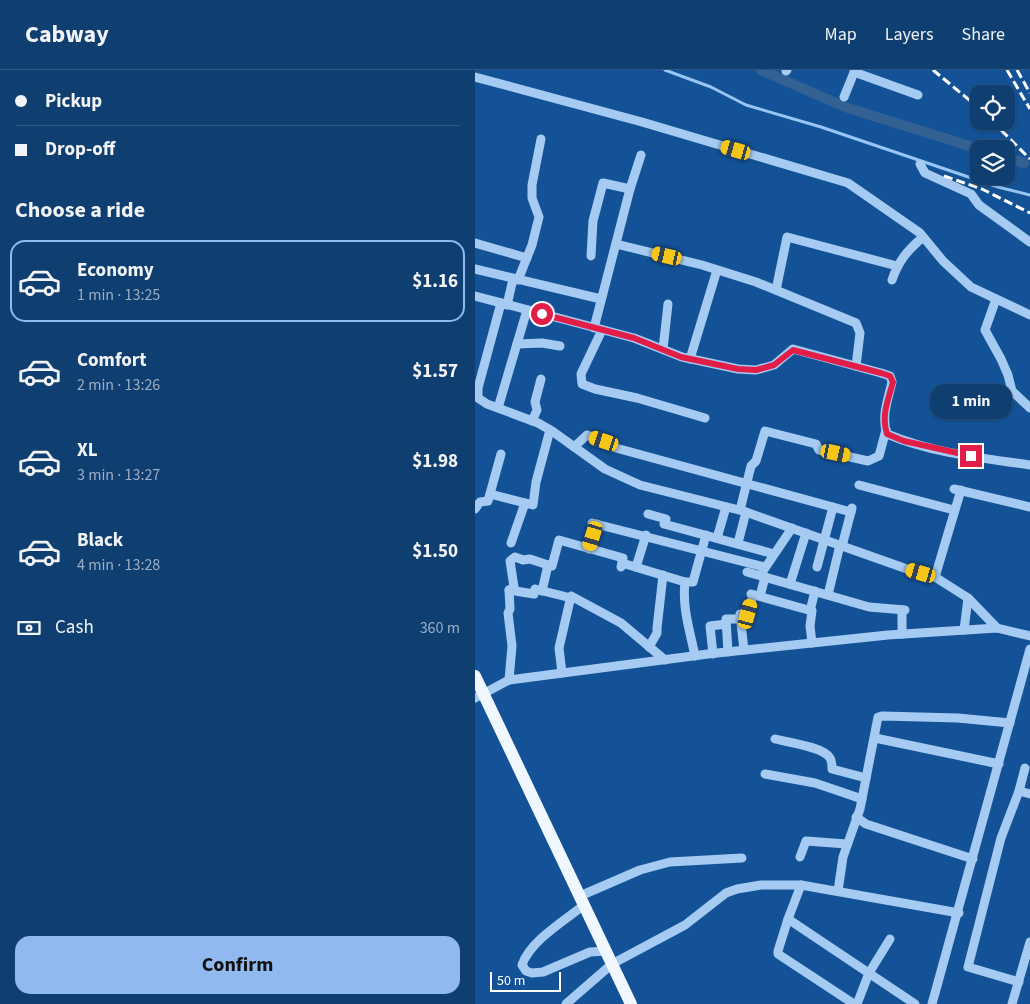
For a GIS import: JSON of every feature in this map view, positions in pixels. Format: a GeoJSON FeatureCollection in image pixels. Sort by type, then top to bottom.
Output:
{"type":"FeatureCollection","features":[{"type":"Feature","properties":{"kind":"main road"},"geometry":{"type":"LineString","coordinates":[[475,676],[479,695],[582,900],[631,1004]]}},
{"type":"Feature","properties":{"kind":"street"},"geometry":{"type":"LineString","coordinates":[[844,97],[854,71],[918,95]]}},
{"type":"Feature","properties":{"kind":"street"},"geometry":{"type":"LineString","coordinates":[[475,77],[642,122],[848,183],[919,233],[943,262],[971,287],[1030,315]]}},
{"type":"Feature","properties":{"kind":"street"},"geometry":{"type":"LineString","coordinates":[[541,140],[532,185],[532,198],[539,217],[532,245],[504,304],[480,377],[476,397],[487,404],[550,430],[605,469],[640,485],[743,511],[935,577],[968,598],[997,628]]}},
{"type":"Feature","properties":{"kind":"street"},"geometry":{"type":"LineString","coordinates":[[641,155],[601,299],[598,329],[581,374],[582,384],[705,418]]}},
{"type":"Feature","properties":{"kind":"street"},"geometry":{"type":"LineString","coordinates":[[920,164],[925,173],[971,194],[979,205],[1030,242]]}},
{"type":"Feature","properties":{"kind":"street"},"geometry":{"type":"LineString","coordinates":[[591,256],[593,221],[603,183],[630,189]]}},
{"type":"Feature","properties":{"kind":"street"},"geometry":{"type":"LineString","coordinates":[[776,290],[787,237],[897,266]]}},
{"type":"Feature","properties":{"kind":"street"},"geometry":{"type":"LineString","coordinates":[[892,280],[897,266],[908,250],[923,237]]}},
{"type":"Feature","properties":{"kind":"street"},"geometry":{"type":"LineString","coordinates":[[475,243],[527,258]]}},
{"type":"Feature","properties":{"kind":"street"},"geometry":{"type":"LineString","coordinates":[[616,244],[717,270],[776,290],[856,323],[861,333],[856,366]]}},
{"type":"Feature","properties":{"kind":"street"},"geometry":{"type":"LineString","coordinates":[[475,269],[601,299]]}},
{"type":"Feature","properties":{"kind":"street"},"geometry":{"type":"LineString","coordinates":[[690,359],[717,270]]}},
{"type":"Feature","properties":{"kind":"street"},"geometry":{"type":"LineString","coordinates":[[475,296],[634,338],[690,359],[738,369],[756,370],[774,365],[793,350],[890,376],[893,382],[885,411],[884,425],[887,434],[904,441],[971,456],[1030,464]]}},
{"type":"Feature","properties":{"kind":"street"},"geometry":{"type":"LineString","coordinates":[[996,299],[985,330],[1001,359],[1012,391],[1030,408]]}},
{"type":"Feature","properties":{"kind":"street"},"geometry":{"type":"LineString","coordinates":[[663,349],[668,304]]}},
{"type":"Feature","properties":{"kind":"street"},"geometry":{"type":"LineString","coordinates":[[498,408],[527,310]]}},
{"type":"Feature","properties":{"kind":"street"},"geometry":{"type":"LineString","coordinates":[[517,344],[542,343],[559,346]]}},
{"type":"Feature","properties":{"kind":"street"},"geometry":{"type":"LineString","coordinates":[[532,421],[537,410],[535,402],[541,378]]}},
{"type":"Feature","properties":{"kind":"street"},"geometry":{"type":"LineString","coordinates":[[490,494],[533,506],[536,482],[550,430]]}},
{"type":"Feature","properties":{"kind":"street"},"geometry":{"type":"LineString","coordinates":[[738,543],[746,484],[751,466],[756,461],[765,431],[816,444],[819,450],[868,461],[879,456],[886,430]]}},
{"type":"Feature","properties":{"kind":"street"},"geometry":{"type":"LineString","coordinates":[[574,447],[587,436],[604,441],[616,448],[833,507],[852,510],[828,595]]}},
{"type":"Feature","properties":{"kind":"street"},"geometry":{"type":"LineString","coordinates":[[475,509],[480,502],[488,501],[501,454]]}},
{"type":"Feature","properties":{"kind":"street"},"geometry":{"type":"LineString","coordinates":[[859,485],[954,510]]}},
{"type":"Feature","properties":{"kind":"street"},"geometry":{"type":"LineString","coordinates":[[935,577],[954,510],[957,489],[1030,507]]}},
{"type":"Feature","properties":{"kind":"street"},"geometry":{"type":"LineString","coordinates":[[511,543],[525,504]]}},
{"type":"Feature","properties":{"kind":"street"},"geometry":{"type":"LineString","coordinates":[[717,538],[726,506]]}},
{"type":"Feature","properties":{"kind":"street"},"geometry":{"type":"LineString","coordinates":[[817,567],[833,507]]}},
{"type":"Feature","properties":{"kind":"street"},"geometry":{"type":"LineString","coordinates":[[649,514],[666,519],[665,524],[774,554]]}},
{"type":"Feature","properties":{"kind":"street"},"geometry":{"type":"LineString","coordinates":[[589,548],[595,523],[702,551],[790,584],[869,607],[904,610],[902,634]]}},
{"type":"Feature","properties":{"kind":"street"},"geometry":{"type":"LineString","coordinates":[[744,650],[740,614],[748,614],[763,573],[791,528]]}},
{"type":"Feature","properties":{"kind":"street"},"geometry":{"type":"LineString","coordinates":[[680,545],[685,529]]}},
{"type":"Feature","properties":{"kind":"street"},"geometry":{"type":"LineString","coordinates":[[790,584],[806,533]]}},
{"type":"Feature","properties":{"kind":"street"},"geometry":{"type":"LineString","coordinates":[[509,590],[514,587],[510,561],[515,557],[523,560],[530,559],[552,566],[559,540],[623,558],[622,565],[636,567],[685,582],[693,582],[706,535]]}},
{"type":"Feature","properties":{"kind":"street"},"geometry":{"type":"LineString","coordinates":[[636,567],[645,536]]}},
{"type":"Feature","properties":{"kind":"street"},"geometry":{"type":"LineString","coordinates":[[542,591],[548,566]]}},
{"type":"Feature","properties":{"kind":"street"},"geometry":{"type":"LineString","coordinates":[[747,572],[763,573]]}},
{"type":"Feature","properties":{"kind":"street"},"geometry":{"type":"LineString","coordinates":[[649,647],[657,633],[663,575]]}},
{"type":"Feature","properties":{"kind":"street"},"geometry":{"type":"LineString","coordinates":[[685,582],[685,610],[695,656]]}},
{"type":"Feature","properties":{"kind":"street"},"geometry":{"type":"LineString","coordinates":[[509,590],[534,594],[535,589],[571,598],[571,596],[621,623],[665,660]]}},
{"type":"Feature","properties":{"kind":"street"},"geometry":{"type":"LineString","coordinates":[[509,590],[511,609],[508,613],[512,646],[509,680]]}},
{"type":"Feature","properties":{"kind":"street"},"geometry":{"type":"LineString","coordinates":[[810,611],[815,591]]}},
{"type":"Feature","properties":{"kind":"street"},"geometry":{"type":"LineString","coordinates":[[755,595],[813,612],[810,626],[812,643]]}},
{"type":"Feature","properties":{"kind":"street"},"geometry":{"type":"LineString","coordinates":[[561,673],[559,648],[571,598]]}},
{"type":"Feature","properties":{"kind":"street"},"geometry":{"type":"LineString","coordinates":[[964,630],[968,598]]}},
{"type":"Feature","properties":{"kind":"street"},"geometry":{"type":"LineString","coordinates":[[728,652],[726,620],[740,619]]}},
{"type":"Feature","properties":{"kind":"street"},"geometry":{"type":"LineString","coordinates":[[713,654],[710,626],[726,624]]}},
{"type":"Feature","properties":{"kind":"street"},"geometry":{"type":"LineString","coordinates":[[479,695],[509,680],[744,650],[902,634],[997,628],[1030,636]]}},
{"type":"Feature","properties":{"kind":"street"},"geometry":{"type":"LineString","coordinates":[[933,1004],[1030,649]]}},
{"type":"Feature","properties":{"kind":"street"},"geometry":{"type":"LineString","coordinates":[[838,891],[843,857],[862,800],[878,717],[958,718],[1010,723]]}},
{"type":"Feature","properties":{"kind":"street"},"geometry":{"type":"LineString","coordinates":[[875,738],[999,764]]}},
{"type":"Feature","properties":{"kind":"street"},"geometry":{"type":"LineString","coordinates":[[775,739],[826,753],[831,759],[833,769],[866,778]]}},
{"type":"Feature","properties":{"kind":"street"},"geometry":{"type":"LineString","coordinates":[[1019,982],[968,967],[1001,838],[1019,791],[1025,768]]}},
{"type":"Feature","properties":{"kind":"street"},"geometry":{"type":"LineString","coordinates":[[765,774],[815,783],[862,800]]}},
{"type":"Feature","properties":{"kind":"street"},"geometry":{"type":"LineString","coordinates":[[1019,791],[1030,794]]}},
{"type":"Feature","properties":{"kind":"street"},"geometry":{"type":"LineString","coordinates":[[856,817],[865,824],[973,859]]}},
{"type":"Feature","properties":{"kind":"street"},"geometry":{"type":"LineString","coordinates":[[800,857],[806,840],[847,844]]}},
{"type":"Feature","properties":{"kind":"street"},"geometry":{"type":"LineString","coordinates":[[606,951],[590,952],[543,972],[533,973],[526,971],[522,965],[533,946],[582,900],[640,870],[670,862],[742,858]]}},
{"type":"Feature","properties":{"kind":"street"},"geometry":{"type":"LineString","coordinates":[[566,1004],[612,964],[685,925],[726,893],[737,889],[761,885],[801,885],[959,913]]}},
{"type":"Feature","properties":{"kind":"street"},"geometry":{"type":"LineString","coordinates":[[801,885],[788,919],[778,951],[779,954],[856,1004],[869,973],[890,939]]}},
{"type":"Feature","properties":{"kind":"street"},"geometry":{"type":"LineString","coordinates":[[788,919],[915,1004]]}},
{"type":"Feature","properties":{"kind":"street"},"geometry":{"type":"LineString","coordinates":[[1012,1004],[1030,942]]}},
{"type":"Feature","properties":{"kind":"waterway"},"geometry":{"type":"LineString","coordinates":[[665,70],[711,87],[746,105],[821,127],[998,187],[1030,195]]}},
{"type":"Feature","properties":{"kind":"waterway"},"geometry":{"type":"LineString","coordinates":[[761,70],[845,107],[970,146]]}},
{"type":"Feature","properties":{"kind":"waterway"},"geometry":{"type":"LineString","coordinates":[[1015,160],[1024,163]]}},
{"type":"Feature","properties":{"kind":"railway"},"geometry":{"type":"LineString","coordinates":[[933,70],[970,101]]}},
{"type":"Feature","properties":{"kind":"railway"},"geometry":{"type":"LineString","coordinates":[[1007,70],[1030,109]]}},
{"type":"Feature","properties":{"kind":"railway"},"geometry":{"type":"LineString","coordinates":[[1017,70],[1030,93]]}},
{"type":"Feature","properties":{"kind":"railway"},"geometry":{"type":"LineString","coordinates":[[1001,130],[1030,159]]}},
{"type":"Feature","properties":{"kind":"railway"},"geometry":{"type":"LineString","coordinates":[[944,176],[982,189],[1030,213]]}},
{"type":"Feature","properties":{"kind":"route"},"geometry":{"type":"LineString","coordinates":[[542,314],[634,338],[681,357],[738,369],[756,370],[774,365],[793,350],[881,373],[890,376],[893,382],[885,411],[884,425],[887,434],[904,441],[971,456]]}}]}
